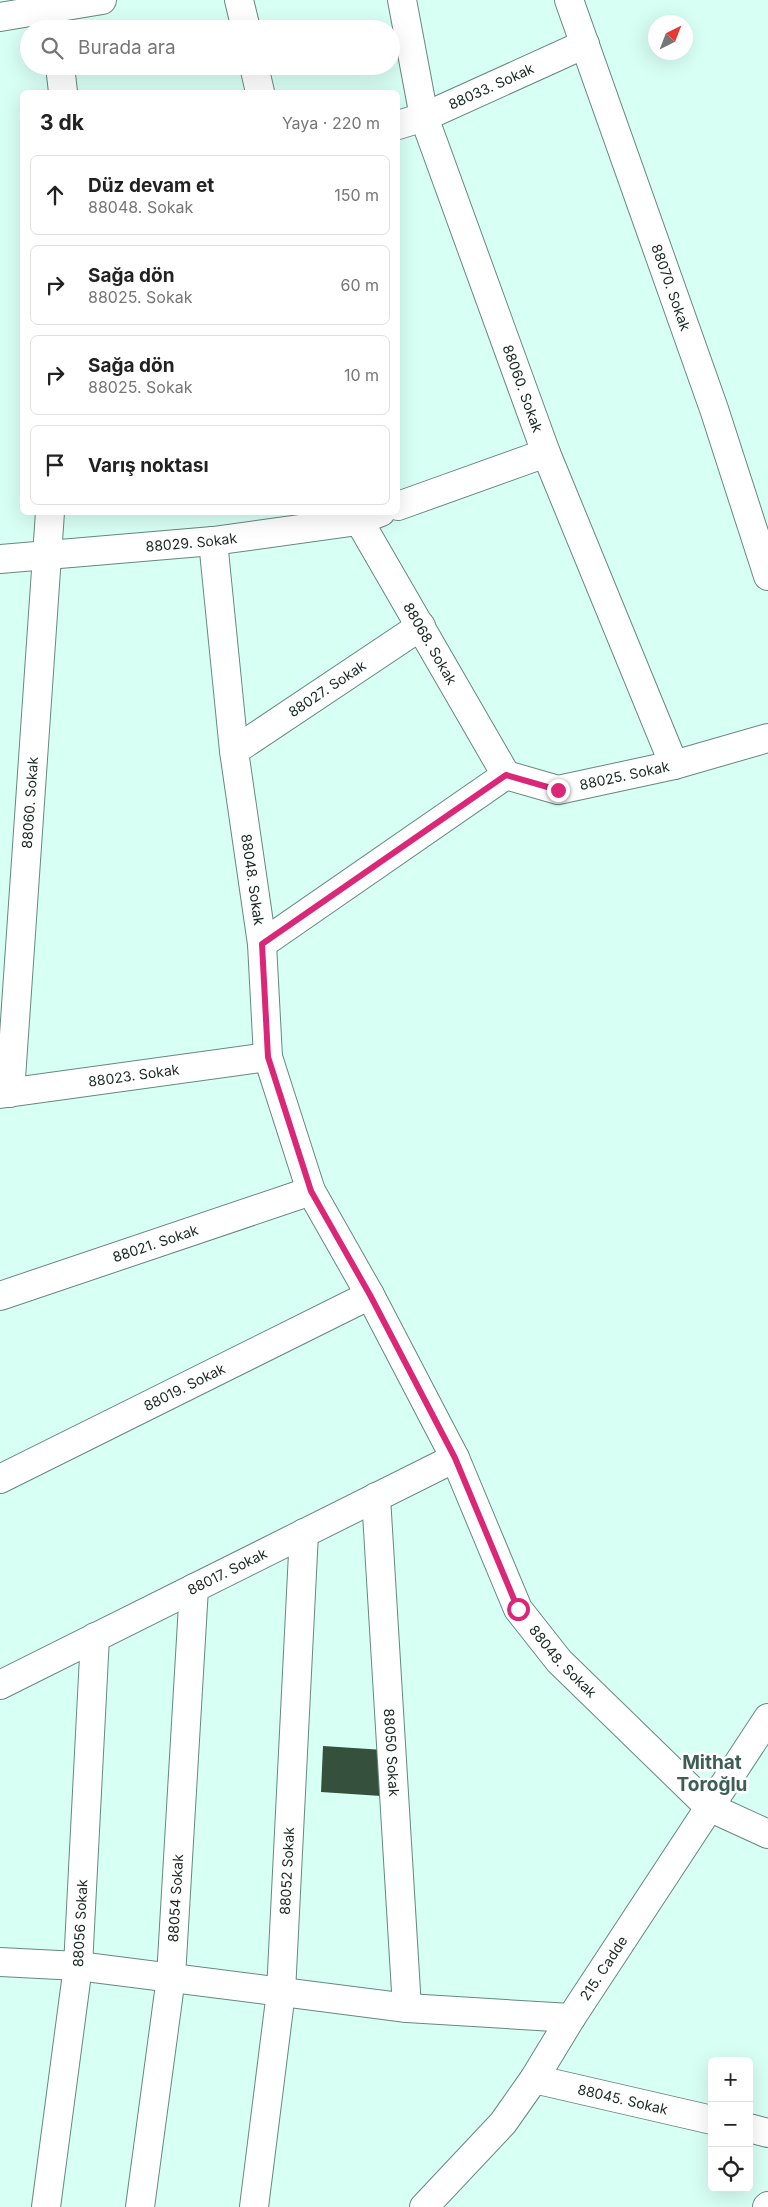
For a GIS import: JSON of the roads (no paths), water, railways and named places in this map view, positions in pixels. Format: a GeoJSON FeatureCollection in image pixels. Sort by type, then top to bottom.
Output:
{"type":"FeatureCollection","features":[{"type":"Feature","properties":{"kind":"street"},"geometry":{"type":"LineString","coordinates":[[239,0],[244,20]]}},
{"type":"Feature","properties":{"kind":"street","name":"88060. Sokak"},"geometry":{"type":"LineString","coordinates":[[402,0],[424,117],[546,453],[674,765]]}},
{"type":"Feature","properties":{"kind":"street","name":"88070. Sokak"},"geometry":{"type":"LineString","coordinates":[[569,0],[714,409],[768,576]]}},
{"type":"Feature","properties":{"kind":"street"},"geometry":{"type":"LineString","coordinates":[[0,17],[74,8]]}},
{"type":"Feature","properties":{"kind":"street","name":"88033. Sokak"},"geometry":{"type":"LineString","coordinates":[[400,124],[424,117],[585,44]]}},
{"type":"Feature","properties":{"kind":"street"},"geometry":{"type":"LineString","coordinates":[[61,75],[62,90]]}},
{"type":"Feature","properties":{"kind":"street"},"geometry":{"type":"LineString","coordinates":[[256,75],[260,90]]}},
{"type":"Feature","properties":{"kind":"street"},"geometry":{"type":"LineString","coordinates":[[400,505],[546,453]]}},
{"type":"Feature","properties":{"kind":"street","name":"88060. Sokak"},"geometry":{"type":"LineString","coordinates":[[5,1093],[50,515]]}},
{"type":"Feature","properties":{"kind":"street","name":"88029. Sokak"},"geometry":{"type":"LineString","coordinates":[[0,559],[213,541],[364,515]]}},
{"type":"Feature","properties":{"kind":"street","name":"88068. Sokak"},"geometry":{"type":"LineString","coordinates":[[364,515],[421,626],[506,775]]}},
{"type":"Feature","properties":{"kind":"street","name":"88048. Sokak"},"geometry":{"type":"LineString","coordinates":[[213,541],[234,751],[262,944],[268,1057],[311,1191],[370,1295],[455,1458],[518,1609],[559,1661],[709,1807],[768,1834]]}},
{"type":"Feature","properties":{"kind":"street","name":"88027. Sokak"},"geometry":{"type":"LineString","coordinates":[[234,751],[421,626]]}},
{"type":"Feature","properties":{"kind":"street","name":"88025. Sokak"},"geometry":{"type":"LineString","coordinates":[[506,775],[558,790],[674,765],[768,738]]}},
{"type":"Feature","properties":{"kind":"street"},"geometry":{"type":"LineString","coordinates":[[262,944],[506,775]]}},
{"type":"Feature","properties":{"kind":"street","name":"88023. Sokak"},"geometry":{"type":"LineString","coordinates":[[5,1093],[268,1057]]}},
{"type":"Feature","properties":{"kind":"street","name":"88021. Sokak"},"geometry":{"type":"LineString","coordinates":[[0,1296],[311,1191]]}},
{"type":"Feature","properties":{"kind":"street","name":"88019. Sokak"},"geometry":{"type":"LineString","coordinates":[[0,1480],[370,1295]]}},
{"type":"Feature","properties":{"kind":"street","name":"88017. Sokak"},"geometry":{"type":"LineString","coordinates":[[0,1685],[455,1458]]}},
{"type":"Feature","properties":{"kind":"street","name":"88050 Sokak"},"geometry":{"type":"LineString","coordinates":[[376,1497],[407,2008]]}},
{"type":"Feature","properties":{"kind":"street","name":"88052 Sokak"},"geometry":{"type":"LineString","coordinates":[[254,2207],[281,1992],[304,1533]]}},
{"type":"Feature","properties":{"kind":"street","name":"88054 Sokak"},"geometry":{"type":"LineString","coordinates":[[140,2207],[171,1977],[194,1588]]}},
{"type":"Feature","properties":{"kind":"street","name":"88056 Sokak"},"geometry":{"type":"LineString","coordinates":[[46,2207],[78,1966],[95,1637]]}},
{"type":"Feature","properties":{"kind":"street","name":"215. Cadde"},"geometry":{"type":"LineString","coordinates":[[424,2207],[503,2123],[534,2079],[571,2018],[768,1718]]}},
{"type":"Feature","properties":{"kind":"street"},"geometry":{"type":"LineString","coordinates":[[0,1962],[78,1966],[407,2008],[571,2018]]}},
{"type":"Feature","properties":{"kind":"street","name":"88045. Sokak"},"geometry":{"type":"LineString","coordinates":[[534,2079],[708,2119]]}},
{"type":"Feature","properties":{"kind":"street"},"geometry":{"type":"LineString","coordinates":[[753,2129],[768,2133]]}},
{"type":"Feature","properties":{"kind":"district","name":"Mithat Toroğlu"},"geometry":{"type":"Point","coordinates":[712,1773]}}]}
